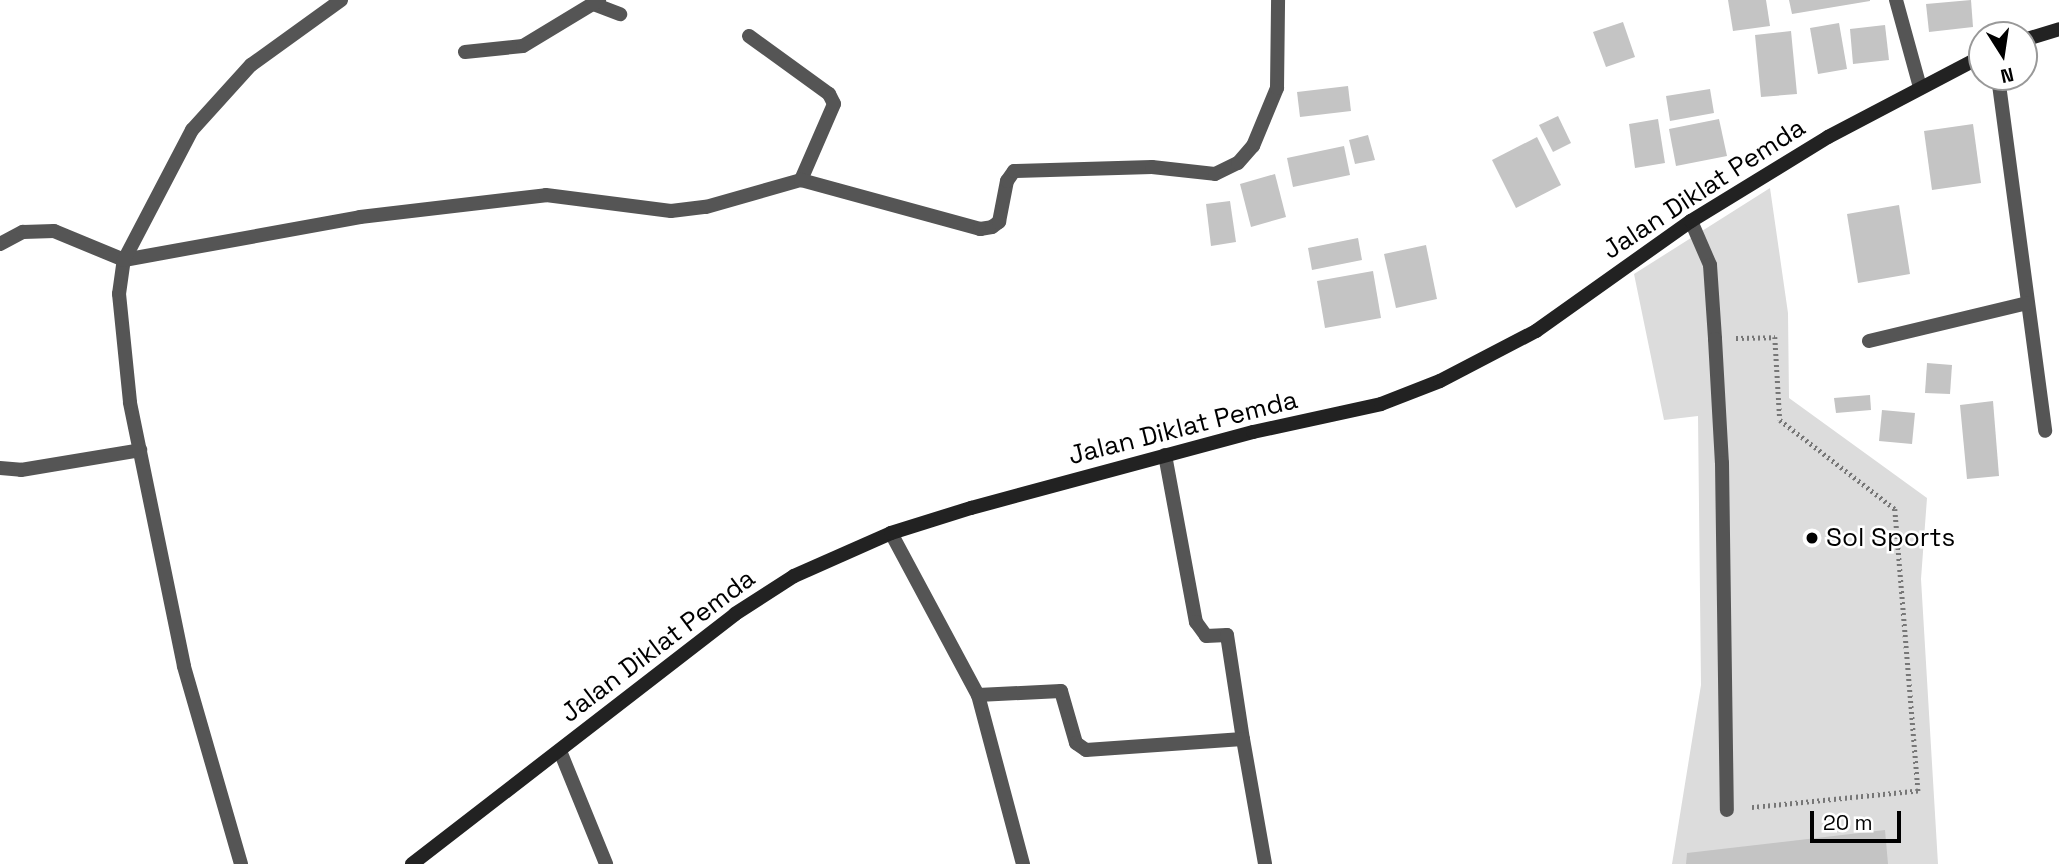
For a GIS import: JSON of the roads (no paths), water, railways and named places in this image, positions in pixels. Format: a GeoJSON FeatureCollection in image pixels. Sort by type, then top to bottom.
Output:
{"type":"FeatureCollection","features":[{"type":"Feature","properties":{"kind":"street"},"geometry":{"type":"LineString","coordinates":[[241,864],[184,666],[121,345],[119,294],[124,260],[192,130],[251,65],[341,0]]}},
{"type":"Feature","properties":{"kind":"street"},"geometry":{"type":"LineString","coordinates":[[0,244],[23,232],[54,231],[124,260],[360,217],[546,195],[671,211],[706,207],[801,180],[980,229],[999,222],[1007,181],[1014,171],[1152,167],[1215,174],[1238,163],[1253,146],[1277,88],[1278,0]]}},
{"type":"Feature","properties":{"kind":"street"},"geometry":{"type":"LineString","coordinates":[[1896,0],[1920,87]]}},
{"type":"Feature","properties":{"kind":"street"},"geometry":{"type":"LineString","coordinates":[[465,52],[523,46],[597,2],[620,14]]}},
{"type":"Feature","properties":{"kind":"street"},"geometry":{"type":"LineString","coordinates":[[2038,36],[2059,29]]}},
{"type":"Feature","properties":{"kind":"street"},"geometry":{"type":"LineString","coordinates":[[749,36],[829,93],[834,104],[801,180]]}},
{"type":"Feature","properties":{"kind":"street","name":"Jalan Diklat Pemda"},"geometry":{"type":"LineString","coordinates":[[412,864],[736,614],[794,576],[891,533],[1165,455],[1381,404],[1467,370],[1536,331],[1691,221],[1920,87],[1968,63]]}},
{"type":"Feature","properties":{"kind":"street"},"geometry":{"type":"LineString","coordinates":[[2000,91],[2045,431]]}},
{"type":"Feature","properties":{"kind":"street"},"geometry":{"type":"LineString","coordinates":[[1691,221],[1710,265],[1715,339],[1722,463],[1727,810]]}},
{"type":"Feature","properties":{"kind":"street"},"geometry":{"type":"LineString","coordinates":[[1869,341],[2027,303]]}},
{"type":"Feature","properties":{"kind":"street"},"geometry":{"type":"LineString","coordinates":[[0,468],[21,470],[140,450]]}},
{"type":"Feature","properties":{"kind":"street"},"geometry":{"type":"LineString","coordinates":[[1165,455],[1196,622],[1206,636],[1227,635],[1242,739],[1265,864]]}},
{"type":"Feature","properties":{"kind":"street"},"geometry":{"type":"LineString","coordinates":[[891,533],[978,695],[1023,864]]}},
{"type":"Feature","properties":{"kind":"street"},"geometry":{"type":"LineString","coordinates":[[978,695],[1061,691],[1076,743],[1086,750],[1242,739]]}},
{"type":"Feature","properties":{"kind":"street"},"geometry":{"type":"LineString","coordinates":[[560,751],[606,864]]}},
{"type":"Feature","properties":{"kind":"place","name":"Sol Sports"},"geometry":{"type":"Point","coordinates":[1812,538]}}]}
